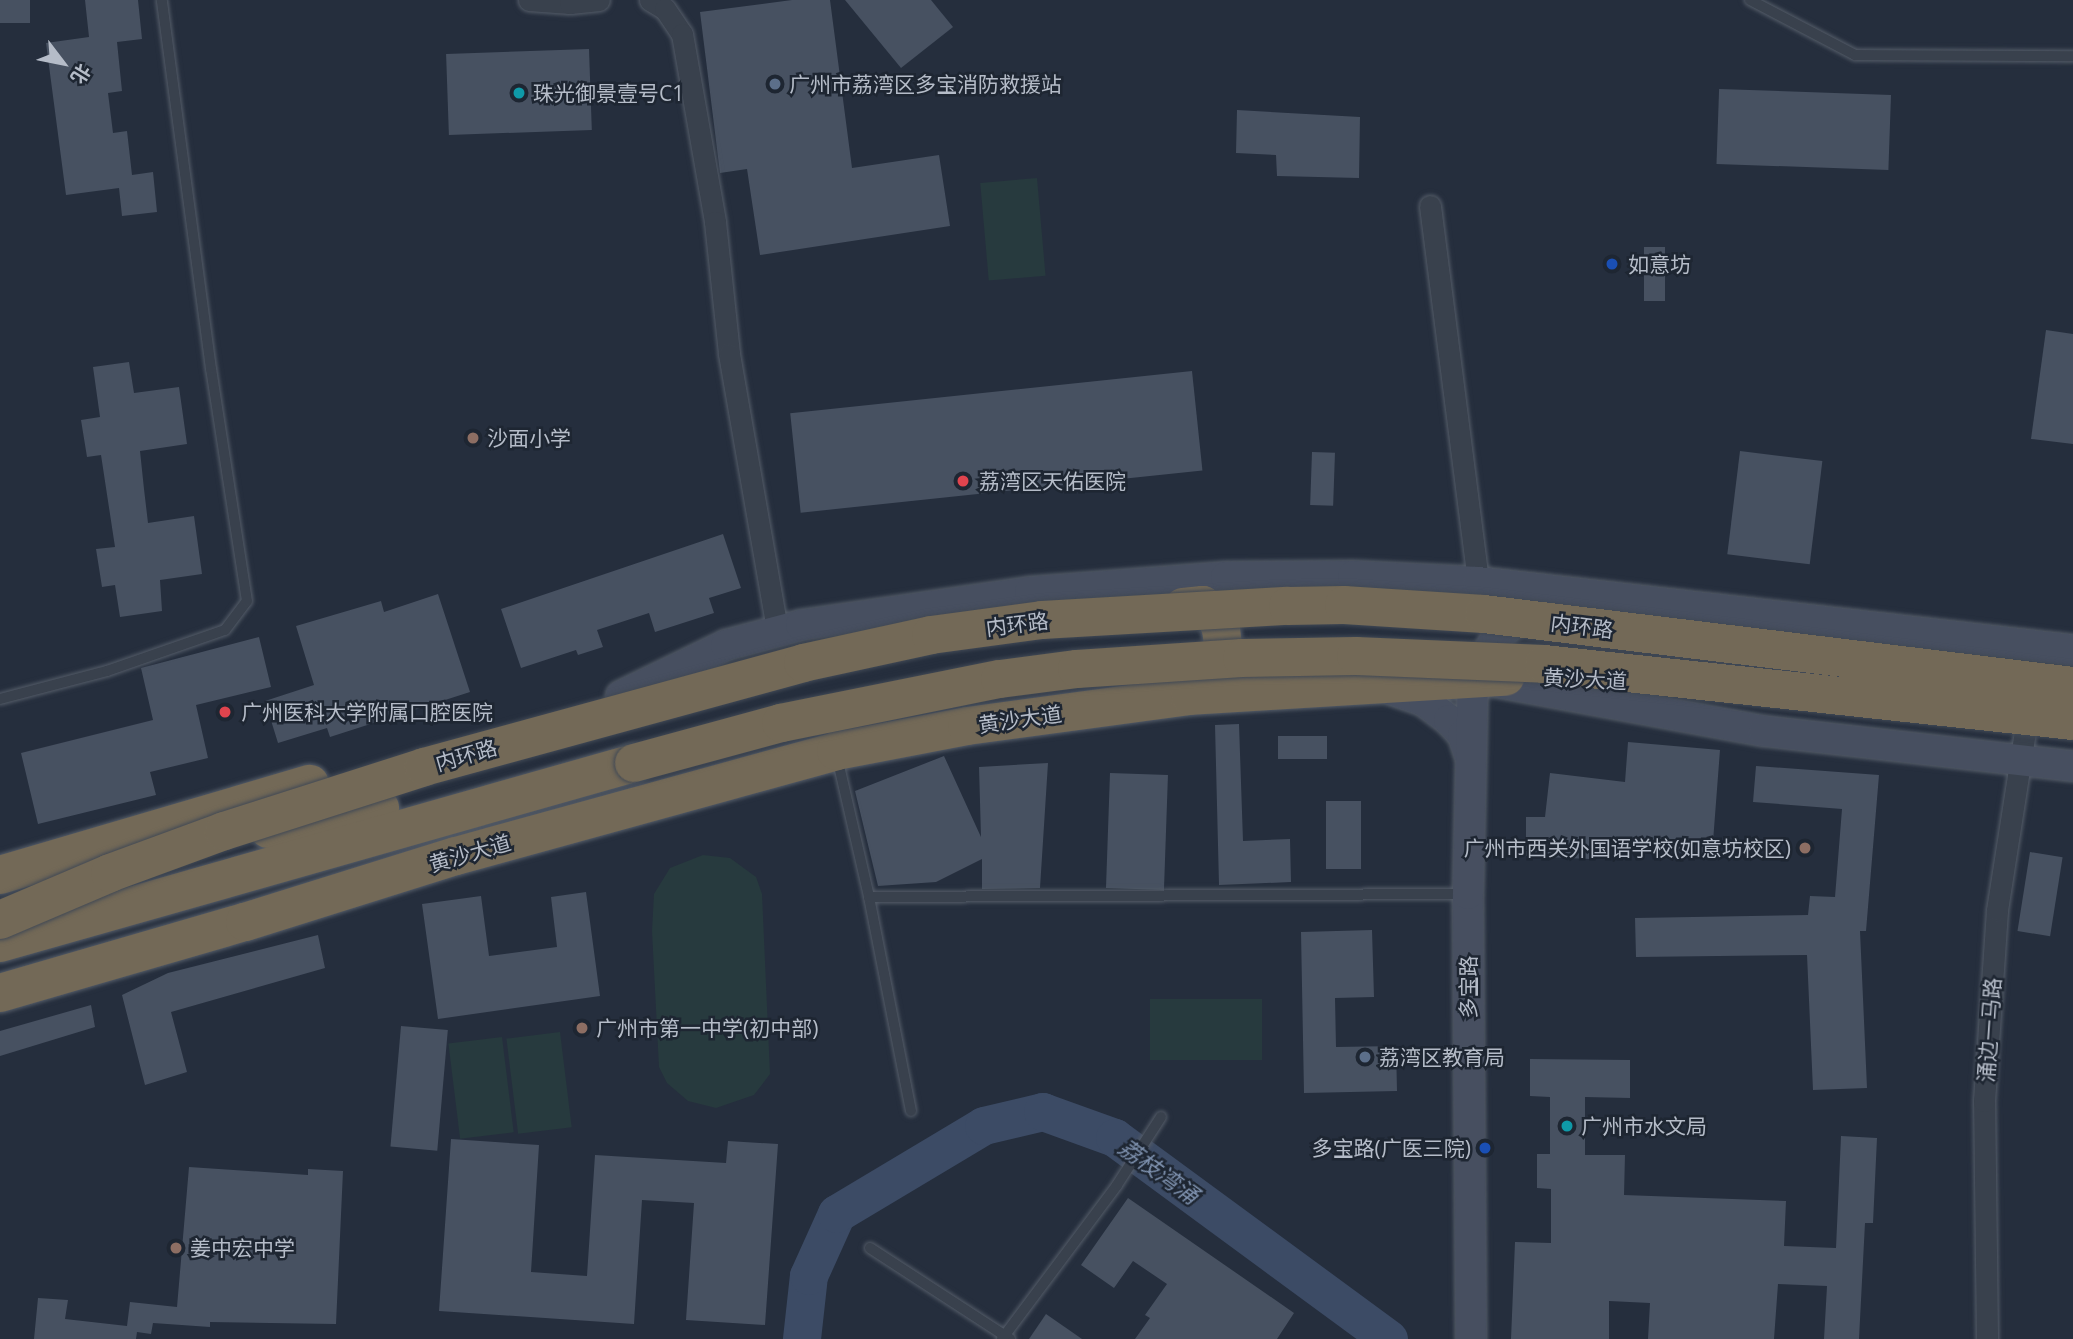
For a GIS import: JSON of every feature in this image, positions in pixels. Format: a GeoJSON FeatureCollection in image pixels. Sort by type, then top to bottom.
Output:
{"type":"FeatureCollection","features":[{"type":"Feature","properties":{"kind":"highway"},"geometry":{"type":"LineString","coordinates":[[0,876],[621,696],[762,664],[893,639],[1202,592],[1222,629],[1224,662],[1219,674],[1206,688],[1190,696]]}},
{"type":"Feature","properties":{"kind":"highway","name":"内环路"},"geometry":{"type":"LineString","coordinates":[[0,920],[122,869],[327,796],[755,675],[931,635],[1042,620],[1239,608],[1344,606],[1484,614],[1791,654],[2073,685]]}},
{"type":"Feature","properties":{"kind":"highway"},"geometry":{"type":"LineString","coordinates":[[1528,615],[1789,652],[2024,661],[2073,685]]}},
{"type":"Feature","properties":{"kind":"highway"},"geometry":{"type":"LineString","coordinates":[[268,829],[337,819],[632,752],[895,674],[1147,636],[1415,634],[1619,649],[1791,654]]}},
{"type":"Feature","properties":{"kind":"highway"},"geometry":{"type":"LineString","coordinates":[[0,908],[268,829],[409,783],[698,702],[893,639]]}},
{"type":"Feature","properties":{"kind":"highway","name":"内环路"},"geometry":{"type":"LineString","coordinates":[[0,943],[431,822],[632,752],[1000,679],[1077,669],[1242,658],[1356,656],[1544,664],[2073,721]]}},
{"type":"Feature","properties":{"kind":"highway","name":"黄沙大道"},"geometry":{"type":"LineString","coordinates":[[0,993],[245,922],[456,856],[836,751],[967,726],[1190,696],[1473,678],[1567,676],[1628,680],[2023,742],[2073,729]]}},
{"type":"Feature","properties":{"kind":"highway"},"geometry":{"type":"LineString","coordinates":[[0,970],[239,895],[431,822]]}},
{"type":"Feature","properties":{"kind":"main road"},"geometry":{"type":"LineString","coordinates":[[621,696],[699,656],[777,630],[1030,592],[1202,592],[1353,576],[1478,582],[2024,661],[2073,650]]}},
{"type":"Feature","properties":{"kind":"main road"},"geometry":{"type":"LineString","coordinates":[[1473,678],[1497,637],[1517,620],[1528,615]]}},
{"type":"Feature","properties":{"kind":"main road","name":"多宝路"},"geometry":{"type":"LineString","coordinates":[[1471,1339],[1468,894],[1469,754],[1473,678]]}},
{"type":"Feature","properties":{"kind":"main road"},"geometry":{"type":"LineString","coordinates":[[1376,686],[1406,692],[1424,701],[1462,735],[1469,754]]}},
{"type":"Feature","properties":{"kind":"main road"},"geometry":{"type":"LineString","coordinates":[[2023,742],[2073,766]]}},
{"type":"Feature","properties":{"kind":"street"},"geometry":{"type":"LineString","coordinates":[[529,0],[570,3],[599,0]]}},
{"type":"Feature","properties":{"kind":"street"},"geometry":{"type":"LineString","coordinates":[[650,0],[665,9],[682,34],[715,222],[729,355],[777,630]]}},
{"type":"Feature","properties":{"kind":"street"},"geometry":{"type":"LineString","coordinates":[[1430,206],[1478,582]]}},
{"type":"Feature","properties":{"kind":"street","name":"涌边一马路"},"geometry":{"type":"LineString","coordinates":[[1987,1339],[1984,1101],[1997,911],[2023,742]]}},
{"type":"Feature","properties":{"kind":"lane"},"geometry":{"type":"LineString","coordinates":[[0,699],[107,670],[225,630],[247,601],[211,369],[162,0]]}},
{"type":"Feature","properties":{"kind":"lane"},"geometry":{"type":"LineString","coordinates":[[1749,0],[1855,55],[2073,57]]}},
{"type":"Feature","properties":{"kind":"lane"},"geometry":{"type":"LineString","coordinates":[[836,751],[869,897],[911,1111]]}},
{"type":"Feature","properties":{"kind":"lane"},"geometry":{"type":"LineString","coordinates":[[869,897],[1468,894]]}},
{"type":"Feature","properties":{"kind":"lane"},"geometry":{"type":"LineString","coordinates":[[870,1248],[1005,1338],[1117,1185],[1161,1117]]}},
{"type":"Feature","properties":{"kind":"green space"},"geometry":{"type":"Polygon","coordinates":[[[1037,178],[1046,276],[989,281],[980,183],[1037,178]]]}},
{"type":"Feature","properties":{"kind":"green space"},"geometry":{"type":"Polygon","coordinates":[[[703,855],[730,858],[756,877],[762,894],[770,1074],[754,1095],[716,1108],[688,1101],[667,1083],[659,1067],[652,931],[654,894],[670,868],[703,855]]]}},
{"type":"Feature","properties":{"kind":"green space"},"geometry":{"type":"Polygon","coordinates":[[[1150,999],[1262,999],[1262,1060],[1150,1060],[1150,999]]]}},
{"type":"Feature","properties":{"kind":"green space"},"geometry":{"type":"Polygon","coordinates":[[[560,1032],[572,1127],[518,1134],[506,1039],[560,1032]]]}},
{"type":"Feature","properties":{"kind":"green space"},"geometry":{"type":"Polygon","coordinates":[[[502,1037],[514,1132],[460,1139],[448,1044],[502,1037]]]}},
{"type":"Feature","properties":{"kind":"building"},"geometry":{"type":"Polygon","coordinates":[[[0,0],[30,0],[30,23],[0,23],[0,0]]]}},
{"type":"Feature","properties":{"kind":"building"},"geometry":{"type":"Polygon","coordinates":[[[85,0],[138,0],[142,39],[117,42],[122,91],[108,93],[113,133],[127,131],[132,175],[153,172],[157,212],[122,216],[119,188],[66,195],[46,43],[89,37],[85,0]]]}},
{"type":"Feature","properties":{"kind":"building"},"geometry":{"type":"Polygon","coordinates":[[[792,0],[830,0],[852,168],[939,155],[950,226],[760,255],[747,169],[720,173],[700,12],[792,0]]]}},
{"type":"Feature","properties":{"kind":"building"},"geometry":{"type":"Polygon","coordinates":[[[845,0],[931,0],[953,27],[901,68],[845,0]]]}},
{"type":"Feature","properties":{"kind":"building","name":"珠光御景壹号C1"},"geometry":{"type":"Polygon","coordinates":[[[589,49],[592,130],[449,135],[446,54],[589,49]]]}},
{"type":"Feature","properties":{"kind":"building"},"geometry":{"type":"Polygon","coordinates":[[[1719,89],[1891,95],[1888,170],[1716,164],[1719,89]]]}},
{"type":"Feature","properties":{"kind":"building"},"geometry":{"type":"Polygon","coordinates":[[[1237,110],[1360,117],[1359,178],[1277,176],[1276,155],[1236,153],[1237,110]]]}},
{"type":"Feature","properties":{"kind":"building"},"geometry":{"type":"Polygon","coordinates":[[[1644,247],[1665,247],[1665,301],[1644,301],[1644,247]]]}},
{"type":"Feature","properties":{"kind":"building"},"geometry":{"type":"Polygon","coordinates":[[[2046,330],[2073,334],[2073,444],[2031,439],[2046,330]]]}},
{"type":"Feature","properties":{"kind":"building"},"geometry":{"type":"Polygon","coordinates":[[[129,362],[134,393],[179,387],[187,444],[140,451],[148,523],[194,516],[202,574],[160,580],[162,611],[120,617],[115,585],[102,587],[96,549],[115,547],[101,455],[87,457],[81,420],[100,417],[93,367],[129,362]]]}},
{"type":"Feature","properties":{"kind":"building"},"geometry":{"type":"Polygon","coordinates":[[[1192,371],[1202,470],[801,513],[790,413],[1192,371]]]}},
{"type":"Feature","properties":{"kind":"building"},"geometry":{"type":"Polygon","coordinates":[[[1740,451],[1822,461],[1810,564],[1727,554],[1740,451]]]}},
{"type":"Feature","properties":{"kind":"building"},"geometry":{"type":"Polygon","coordinates":[[[1312,452],[1335,453],[1333,506],[1310,505],[1312,452]]]}},
{"type":"Feature","properties":{"kind":"building"},"geometry":{"type":"Polygon","coordinates":[[[723,534],[741,588],[709,598],[714,613],[655,632],[649,613],[597,630],[603,647],[578,655],[576,650],[521,668],[501,609],[723,534]]]}},
{"type":"Feature","properties":{"kind":"building"},"geometry":{"type":"Polygon","coordinates":[[[438,594],[470,692],[330,737],[327,728],[278,743],[265,701],[314,685],[296,626],[381,601],[384,612],[438,594]]]}},
{"type":"Feature","properties":{"kind":"building"},"geometry":{"type":"Polygon","coordinates":[[[259,637],[271,687],[196,705],[208,758],[150,772],[156,795],[38,824],[21,753],[153,720],[141,668],[259,637]]]}},
{"type":"Feature","properties":{"kind":"building"},"geometry":{"type":"Polygon","coordinates":[[[1239,724],[1243,841],[1290,839],[1291,882],[1219,885],[1215,725],[1239,724]]]}},
{"type":"Feature","properties":{"kind":"building"},"geometry":{"type":"Polygon","coordinates":[[[1278,736],[1327,736],[1327,759],[1278,759],[1278,736]]]}},
{"type":"Feature","properties":{"kind":"building"},"geometry":{"type":"Polygon","coordinates":[[[1628,742],[1720,750],[1712,855],[1590,845],[1590,859],[1526,856],[1526,817],[1545,817],[1550,773],[1625,782],[1628,742]]]}},
{"type":"Feature","properties":{"kind":"building"},"geometry":{"type":"Polygon","coordinates":[[[944,756],[981,837],[979,767],[1048,763],[1040,888],[982,889],[982,859],[936,882],[878,886],[855,791],[944,756]]]}},
{"type":"Feature","properties":{"kind":"building"},"geometry":{"type":"Polygon","coordinates":[[[1756,766],[1879,775],[1866,931],[1860,931],[1867,1088],[1813,1090],[1807,955],[1636,957],[1635,918],[1808,915],[1810,896],[1835,897],[1842,809],[1753,802],[1756,766]]]}},
{"type":"Feature","properties":{"kind":"building"},"geometry":{"type":"Polygon","coordinates":[[[1110,773],[1168,775],[1164,890],[1106,888],[1110,773]]]}},
{"type":"Feature","properties":{"kind":"building"},"geometry":{"type":"Polygon","coordinates":[[[1326,801],[1361,801],[1361,869],[1326,869],[1326,801]]]}},
{"type":"Feature","properties":{"kind":"building"},"geometry":{"type":"Polygon","coordinates":[[[2030,852],[2063,857],[2050,936],[2017,931],[2030,852]]]}},
{"type":"Feature","properties":{"kind":"building"},"geometry":{"type":"Polygon","coordinates":[[[586,892],[600,996],[438,1019],[422,904],[481,896],[489,956],[557,947],[551,897],[586,892]]]}},
{"type":"Feature","properties":{"kind":"building","name":"荔湾区教育局"},"geometry":{"type":"Polygon","coordinates":[[[1372,930],[1374,997],[1335,998],[1336,1047],[1396,1046],[1397,1091],[1304,1093],[1301,932],[1372,930]]]}},
{"type":"Feature","properties":{"kind":"building"},"geometry":{"type":"Polygon","coordinates":[[[318,935],[325,968],[171,1012],[187,1072],[145,1085],[122,995],[168,973],[318,935]]]}},
{"type":"Feature","properties":{"kind":"building"},"geometry":{"type":"Polygon","coordinates":[[[91,1005],[95,1027],[0,1056],[0,1031],[91,1005]]]}},
{"type":"Feature","properties":{"kind":"building"},"geometry":{"type":"Polygon","coordinates":[[[401,1026],[448,1030],[437,1151],[390,1147],[401,1026]]]}},
{"type":"Feature","properties":{"kind":"building"},"geometry":{"type":"Polygon","coordinates":[[[1530,1059],[1630,1060],[1630,1098],[1585,1097],[1585,1155],[1625,1155],[1624,1195],[1786,1201],[1784,1246],[1836,1248],[1841,1136],[1877,1138],[1873,1223],[1865,1223],[1859,1339],[1824,1339],[1827,1286],[1778,1284],[1774,1339],[1648,1339],[1650,1303],[1609,1301],[1609,1339],[1511,1339],[1515,1242],[1551,1243],[1551,1189],[1537,1188],[1537,1154],[1550,1154],[1550,1097],[1530,1096],[1530,1059]]]}},
{"type":"Feature","properties":{"kind":"building"},"geometry":{"type":"Polygon","coordinates":[[[451,1139],[539,1145],[531,1272],[587,1276],[595,1155],[726,1163],[728,1141],[778,1144],[765,1325],[686,1320],[694,1203],[642,1200],[634,1324],[439,1311],[451,1139]]]}},
{"type":"Feature","properties":{"kind":"building"},"geometry":{"type":"Polygon","coordinates":[[[189,1167],[308,1175],[308,1169],[343,1171],[336,1324],[210,1322],[210,1327],[153,1323],[151,1334],[137,1332],[136,1339],[34,1339],[38,1298],[68,1300],[65,1319],[127,1326],[130,1302],[177,1307],[189,1167]]]}},
{"type":"Feature","properties":{"kind":"building"},"geometry":{"type":"Polygon","coordinates":[[[1128,1198],[1294,1313],[1277,1339],[1135,1339],[1150,1318],[1145,1315],[1167,1284],[1133,1261],[1114,1288],[1081,1265],[1128,1198]]]}},
{"type":"Feature","properties":{"kind":"building"},"geometry":{"type":"Polygon","coordinates":[[[1046,1314],[1082,1339],[1029,1339],[1046,1314]]]}},
{"type":"Feature","properties":{"kind":"waterway","name":"荔枝湾涌"},"geometry":{"type":"LineString","coordinates":[[802,1339],[809,1276],[837,1214],[984,1126],[1043,1112],[1115,1138],[1389,1339]]}},
{"type":"Feature","properties":{"kind":"place","name":"广州市荔湾区多宝消防救援站"},"geometry":{"type":"Point","coordinates":[775,84]}},
{"type":"Feature","properties":{"kind":"place","name":"珠光御景壹号C1"},"geometry":{"type":"Point","coordinates":[519,93]}},
{"type":"Feature","properties":{"kind":"place","name":"如意坊"},"geometry":{"type":"Point","coordinates":[1612,264]}},
{"type":"Feature","properties":{"kind":"place","name":"沙面小学"},"geometry":{"type":"Point","coordinates":[473,438]}},
{"type":"Feature","properties":{"kind":"place","name":"荔湾区天佑医院"},"geometry":{"type":"Point","coordinates":[963,481]}},
{"type":"Feature","properties":{"kind":"place","name":"广州医科大学附属口腔医院"},"geometry":{"type":"Point","coordinates":[225,712]}},
{"type":"Feature","properties":{"kind":"place","name":"广州市西关外国语学校(如意坊校区)"},"geometry":{"type":"Point","coordinates":[1805,848]}},
{"type":"Feature","properties":{"kind":"place","name":"广州市第一中学(初中部)"},"geometry":{"type":"Point","coordinates":[582,1028]}},
{"type":"Feature","properties":{"kind":"place","name":"荔湾区教育局"},"geometry":{"type":"Point","coordinates":[1365,1057]}},
{"type":"Feature","properties":{"kind":"place","name":"广州市水文局"},"geometry":{"type":"Point","coordinates":[1567,1126]}},
{"type":"Feature","properties":{"kind":"place","name":"多宝路(广医三院)"},"geometry":{"type":"Point","coordinates":[1485,1148]}},
{"type":"Feature","properties":{"kind":"place","name":"姜中宏中学"},"geometry":{"type":"Point","coordinates":[176,1248]}}]}
